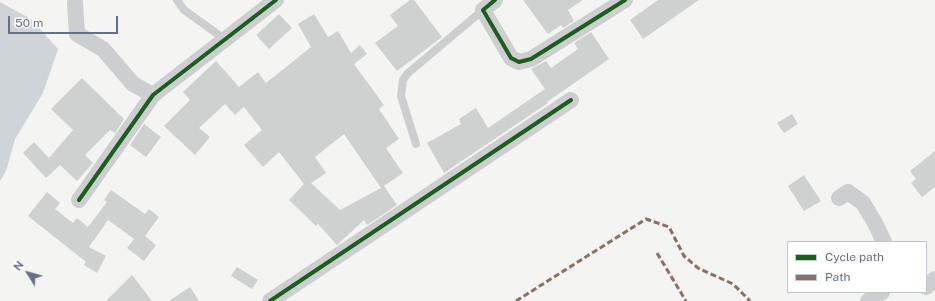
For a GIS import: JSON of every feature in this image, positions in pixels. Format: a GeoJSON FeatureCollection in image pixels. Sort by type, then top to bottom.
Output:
{"type":"FeatureCollection","features":[{"type":"Feature","properties":{"kind":"street"},"geometry":{"type":"LineString","coordinates":[[79,200],[153,95],[276,0]]}},
{"type":"Feature","properties":{"kind":"street"},"geometry":{"type":"LineString","coordinates":[[489,5],[511,58],[519,62],[531,59],[625,0]]}},
{"type":"Feature","properties":{"kind":"street"},"geometry":{"type":"LineString","coordinates":[[75,3],[77,34],[103,49],[133,84],[153,95]]}},
{"type":"Feature","properties":{"kind":"street"},"geometry":{"type":"LineString","coordinates":[[270,301],[406,208],[571,100]]}},
{"type":"Feature","properties":{"kind":"street"},"geometry":{"type":"LineString","coordinates":[[839,198],[848,192],[863,202],[884,241]]}},
{"type":"Feature","properties":{"kind":"street"},"geometry":{"type":"LineString","coordinates":[[927,286],[935,279]]}},
{"type":"Feature","properties":{"kind":"street"},"geometry":{"type":"LineString","coordinates":[[868,301],[880,293]]}},
{"type":"Feature","properties":{"kind":"lane"},"geometry":{"type":"LineString","coordinates":[[177,0],[184,10],[226,40]]}},
{"type":"Feature","properties":{"kind":"lane"},"geometry":{"type":"LineString","coordinates":[[416,144],[401,96],[403,80],[407,74],[489,5]]}},
{"type":"Feature","properties":{"kind":"shaded area"},"geometry":{"type":"Polygon","coordinates":[[[0,2],[31,19],[58,49],[43,93],[15,139],[6,171],[0,181],[0,2]]]}},
{"type":"Feature","properties":{"kind":"building"},"geometry":{"type":"Polygon","coordinates":[[[410,0],[414,0],[442,37],[397,71],[375,43],[398,26],[390,15],[410,0]]]}},
{"type":"Feature","properties":{"kind":"building"},"geometry":{"type":"Polygon","coordinates":[[[523,0],[583,0],[568,10],[574,21],[563,28],[561,25],[548,34],[523,0]]]}},
{"type":"Feature","properties":{"kind":"building"},"geometry":{"type":"Polygon","coordinates":[[[658,0],[699,0],[643,39],[630,20],[658,0]]]}},
{"type":"Feature","properties":{"kind":"building"},"geometry":{"type":"Polygon","coordinates":[[[279,14],[292,28],[269,49],[256,35],[279,14]]]}},
{"type":"Feature","properties":{"kind":"building"},"geometry":{"type":"Polygon","coordinates":[[[314,14],[328,37],[338,31],[351,53],[360,45],[367,54],[354,64],[384,105],[379,109],[399,139],[386,148],[403,173],[384,186],[397,205],[367,225],[364,220],[337,245],[318,224],[316,226],[289,200],[304,184],[279,152],[263,167],[244,145],[262,130],[244,107],[235,115],[225,104],[199,128],[210,137],[195,155],[164,126],[190,100],[183,92],[216,61],[239,87],[258,72],[266,83],[311,47],[298,24],[314,14]],[[344,134],[315,157],[326,173],[311,183],[340,210],[381,188],[344,134]]]}},
{"type":"Feature","properties":{"kind":"building"},"geometry":{"type":"Polygon","coordinates":[[[591,32],[609,59],[547,102],[548,103],[444,173],[427,143],[461,124],[459,119],[476,108],[488,128],[545,89],[531,69],[546,61],[551,68],[578,49],[574,43],[591,32]]]}},
{"type":"Feature","properties":{"kind":"building"},"geometry":{"type":"Polygon","coordinates":[[[82,78],[124,119],[115,133],[110,130],[85,155],[93,163],[77,181],[60,165],[46,178],[23,153],[34,142],[49,158],[73,130],[51,109],[82,78]]]}},
{"type":"Feature","properties":{"kind":"building"},"geometry":{"type":"Polygon","coordinates":[[[792,114],[798,124],[784,133],[777,123],[792,114]]]}},
{"type":"Feature","properties":{"kind":"building"},"geometry":{"type":"Polygon","coordinates":[[[144,124],[161,137],[146,157],[130,145],[144,124]]]}},
{"type":"Feature","properties":{"kind":"building"},"geometry":{"type":"Polygon","coordinates":[[[935,151],[935,187],[922,197],[911,183],[916,179],[910,171],[935,151]]]}},
{"type":"Feature","properties":{"kind":"building"},"geometry":{"type":"Polygon","coordinates":[[[804,175],[821,201],[804,211],[788,186],[804,175]]]}},
{"type":"Feature","properties":{"kind":"building"},"geometry":{"type":"Polygon","coordinates":[[[111,190],[145,214],[149,209],[159,217],[145,236],[156,245],[144,261],[127,248],[134,239],[108,220],[89,247],[106,256],[97,273],[84,265],[86,262],[28,216],[47,192],[60,203],[55,209],[73,223],[77,218],[88,227],[107,202],[104,200],[111,190]]]}},
{"type":"Feature","properties":{"kind":"building"},"geometry":{"type":"Polygon","coordinates":[[[237,267],[258,280],[252,289],[231,276],[237,267]]]}},
{"type":"Feature","properties":{"kind":"building"},"geometry":{"type":"Polygon","coordinates":[[[132,275],[152,301],[106,301],[132,275]]]}},
{"type":"Feature","properties":{"kind":"building"},"geometry":{"type":"Polygon","coordinates":[[[190,287],[199,301],[169,301],[190,287]]]}},
{"type":"Feature","properties":{"kind":"marked path"},"geometry":{"type":"LineString","coordinates":[[516,301],[646,219],[669,227],[684,256],[698,268],[733,284],[750,301]]}},
{"type":"Feature","properties":{"kind":"marked path"},"geometry":{"type":"LineString","coordinates":[[657,253],[686,301]]}},
{"type":"Feature","properties":{"kind":"cycle path"},"geometry":{"type":"LineString","coordinates":[[79,200],[153,95],[276,0]]}},
{"type":"Feature","properties":{"kind":"cycle path"},"geometry":{"type":"LineString","coordinates":[[495,0],[483,10],[511,58],[519,62],[531,59],[625,0]]}},
{"type":"Feature","properties":{"kind":"cycle path"},"geometry":{"type":"LineString","coordinates":[[270,301],[571,100]]}}]}
